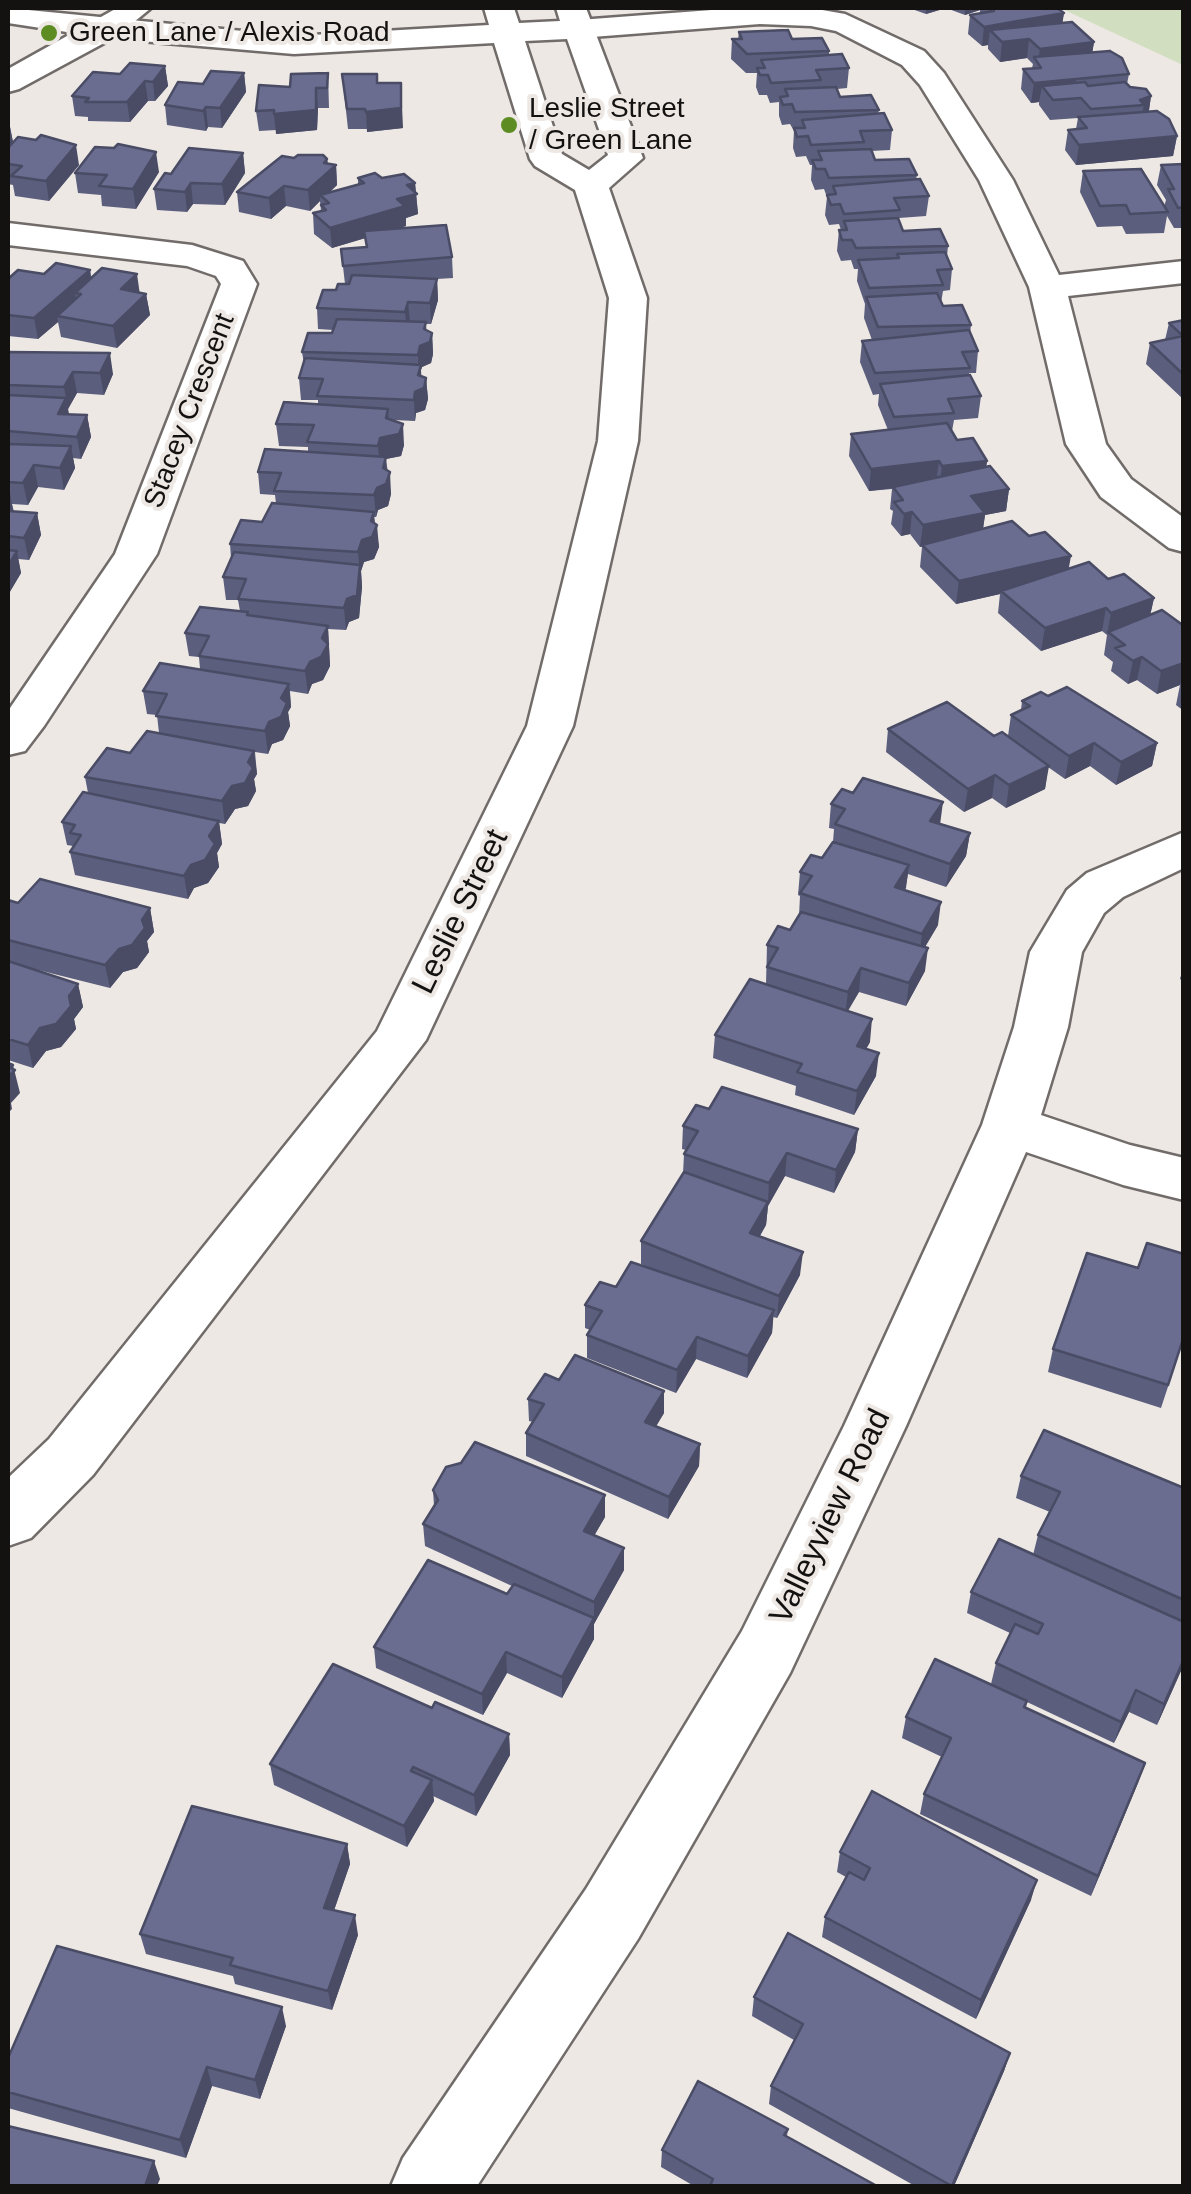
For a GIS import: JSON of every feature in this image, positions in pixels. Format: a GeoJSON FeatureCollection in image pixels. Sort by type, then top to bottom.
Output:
{"type":"FeatureCollection","features":[{"type":"Feature","properties":{"kind":"street"},"geometry":{"type":"LineString","coordinates":[[8,82],[106,29],[136,8]]}},
{"type":"Feature","properties":{"kind":"street"},"geometry":{"type":"LineString","coordinates":[[8,14],[106,29],[294,45],[502,20],[760,15],[845,23],[894,45],[913,58],[933,80],[996,180],[1047,287],[1086,444],[1116,488],[1184,538]]}},
{"type":"Feature","properties":{"kind":"street"},"geometry":{"type":"LineString","coordinates":[[502,20],[547,159],[591,185],[626,158],[575,18]]}},
{"type":"Feature","properties":{"kind":"street","name":"Leslie Street"},"geometry":{"type":"LineString","coordinates":[[8,1519],[71,1457],[399,1040],[550,726],[618,441],[628,298],[591,185]]}},
{"type":"Feature","properties":{"kind":"street","name":"Stacey Crescent"},"geometry":{"type":"LineString","coordinates":[[8,234],[192,256],[230,269],[239,284],[136,554],[8,741]]}},
{"type":"Feature","properties":{"kind":"street"},"geometry":{"type":"LineString","coordinates":[[1047,287],[1184,272]]}},
{"type":"Feature","properties":{"kind":"street","name":"Valleyview Road"},"geometry":{"type":"LineString","coordinates":[[431,2186],[612,1914],[766,1652],[875,1426],[1010,1124],[1041,1027],[1056,952],[1085,902],[1105,885],[1184,848]]}},
{"type":"Feature","properties":{"kind":"street"},"geometry":{"type":"LineString","coordinates":[[1010,1124],[1123,1164],[1184,1179]]}},
{"type":"Feature","properties":{"kind":"green space"},"geometry":{"type":"Polygon","coordinates":[[[1060,8],[1183,8],[1183,65],[1060,8]]]}},
{"type":"Feature","properties":{"kind":"building"},"geometry":{"type":"Polygon","coordinates":[[[987,8],[1057,8],[1064,13],[984,27],[970,15],[994,11],[987,8]]]}},
{"type":"Feature","properties":{"kind":"building"},"geometry":{"type":"Polygon","coordinates":[[[1072,22],[1094,42],[1040,49],[1029,39],[1002,42],[990,30],[1072,22]]]}},
{"type":"Feature","properties":{"kind":"building"},"geometry":{"type":"Polygon","coordinates":[[[788,30],[792,39],[822,38],[829,51],[747,54],[732,39],[742,39],[739,32],[788,30]]]}},
{"type":"Feature","properties":{"kind":"building"},"geometry":{"type":"Polygon","coordinates":[[[1110,51],[1122,58],[1129,74],[1034,83],[1023,69],[1041,68],[1034,57],[1110,51]]]}},
{"type":"Feature","properties":{"kind":"building"},"geometry":{"type":"Polygon","coordinates":[[[842,54],[849,68],[816,70],[821,80],[771,83],[768,75],[760,75],[757,68],[765,68],[761,60],[842,54]]]}},
{"type":"Feature","properties":{"kind":"building"},"geometry":{"type":"Polygon","coordinates":[[[130,63],[165,66],[153,82],[145,81],[127,102],[85,102],[89,98],[72,96],[93,72],[120,74],[130,63]]]}},
{"type":"Feature","properties":{"kind":"building"},"geometry":{"type":"Polygon","coordinates":[[[211,71],[244,73],[220,108],[206,107],[203,111],[165,105],[178,82],[203,84],[211,71]]]}},
{"type":"Feature","properties":{"kind":"building"},"geometry":{"type":"Polygon","coordinates":[[[328,73],[327,88],[316,88],[316,110],[274,114],[274,110],[256,111],[259,85],[290,87],[291,74],[328,73]]]}},
{"type":"Feature","properties":{"kind":"building"},"geometry":{"type":"Polygon","coordinates":[[[342,74],[377,74],[377,83],[401,83],[401,108],[366,112],[347,109],[342,74]]]}},
{"type":"Feature","properties":{"kind":"building"},"geometry":{"type":"Polygon","coordinates":[[[1085,82],[1088,86],[1125,82],[1130,87],[1146,89],[1151,96],[1140,100],[1144,105],[1091,109],[1081,98],[1053,100],[1042,86],[1085,82]]]}},
{"type":"Feature","properties":{"kind":"building"},"geometry":{"type":"Polygon","coordinates":[[[836,87],[840,97],[871,95],[879,110],[795,112],[792,104],[783,105],[780,97],[788,96],[785,89],[836,87]]]}},
{"type":"Feature","properties":{"kind":"building"},"geometry":{"type":"Polygon","coordinates":[[[1157,111],[1169,119],[1177,136],[1079,145],[1068,130],[1087,128],[1078,117],[1157,111]]]}},
{"type":"Feature","properties":{"kind":"building"},"geometry":{"type":"Polygon","coordinates":[[[884,113],[892,130],[860,131],[864,142],[811,145],[808,136],[797,137],[794,128],[805,128],[802,120],[884,113]]]}},
{"type":"Feature","properties":{"kind":"building"},"geometry":{"type":"Polygon","coordinates":[[[41,135],[76,145],[46,181],[11,176],[22,166],[8,164],[8,148],[18,137],[36,140],[41,135]]]}},
{"type":"Feature","properties":{"kind":"building"},"geometry":{"type":"Polygon","coordinates":[[[118,144],[156,152],[133,189],[99,186],[107,175],[75,173],[95,147],[114,148],[118,144]]]}},
{"type":"Feature","properties":{"kind":"building"},"geometry":{"type":"Polygon","coordinates":[[[189,148],[243,153],[222,184],[191,183],[185,192],[154,189],[165,173],[171,174],[189,148]]]}},
{"type":"Feature","properties":{"kind":"building"},"geometry":{"type":"Polygon","coordinates":[[[871,149],[875,160],[909,159],[917,175],[829,178],[825,169],[816,169],[812,160],[822,160],[818,151],[871,149]]]}},
{"type":"Feature","properties":{"kind":"building"},"geometry":{"type":"Polygon","coordinates":[[[323,155],[327,159],[324,163],[336,165],[308,190],[284,186],[269,198],[237,192],[282,156],[323,155]]]}},
{"type":"Feature","properties":{"kind":"building"},"geometry":{"type":"Polygon","coordinates":[[[1184,164],[1184,207],[1178,208],[1168,189],[1174,189],[1161,165],[1184,164]]]}},
{"type":"Feature","properties":{"kind":"building"},"geometry":{"type":"Polygon","coordinates":[[[1141,169],[1168,212],[1130,214],[1126,205],[1100,206],[1083,171],[1141,169]]]}},
{"type":"Feature","properties":{"kind":"building"},"geometry":{"type":"Polygon","coordinates":[[[375,173],[382,178],[404,174],[415,183],[407,185],[417,194],[397,199],[405,206],[330,228],[313,213],[326,210],[321,205],[329,203],[320,195],[364,183],[358,178],[375,173]]]}},
{"type":"Feature","properties":{"kind":"building"},"geometry":{"type":"Polygon","coordinates":[[[920,179],[929,196],[894,198],[900,210],[844,214],[840,204],[831,205],[827,195],[836,194],[833,186],[920,179]]]}},
{"type":"Feature","properties":{"kind":"building"},"geometry":{"type":"Polygon","coordinates":[[[898,218],[903,231],[940,229],[948,246],[856,248],[852,240],[842,240],[839,230],[847,230],[844,221],[898,218]]]}},
{"type":"Feature","properties":{"kind":"building"},"geometry":{"type":"Polygon","coordinates":[[[446,225],[452,257],[343,266],[341,249],[367,247],[364,231],[446,225]]]}},
{"type":"Feature","properties":{"kind":"building"},"geometry":{"type":"Polygon","coordinates":[[[945,252],[952,269],[937,270],[943,285],[869,288],[858,260],[899,258],[897,254],[945,252]]]}},
{"type":"Feature","properties":{"kind":"building"},"geometry":{"type":"Polygon","coordinates":[[[56,263],[90,270],[34,318],[8,315],[8,279],[18,270],[44,274],[56,263]]]}},
{"type":"Feature","properties":{"kind":"building"},"geometry":{"type":"Polygon","coordinates":[[[102,268],[137,274],[121,289],[146,294],[113,326],[57,316],[81,294],[75,293],[102,268]]]}},
{"type":"Feature","properties":{"kind":"building"},"geometry":{"type":"Polygon","coordinates":[[[352,275],[437,279],[430,303],[408,302],[405,312],[317,308],[323,290],[349,284],[352,275]]]}},
{"type":"Feature","properties":{"kind":"building"},"geometry":{"type":"Polygon","coordinates":[[[937,293],[943,306],[962,305],[971,325],[878,327],[866,297],[937,293]]]}},
{"type":"Feature","properties":{"kind":"building"},"geometry":{"type":"Polygon","coordinates":[[[337,319],[426,322],[424,329],[432,333],[430,342],[420,346],[418,355],[302,352],[308,333],[332,333],[337,319]]]}},
{"type":"Feature","properties":{"kind":"building"},"geometry":{"type":"Polygon","coordinates":[[[1184,320],[1184,375],[1150,343],[1183,336],[1169,323],[1184,320]]]}},
{"type":"Feature","properties":{"kind":"building"},"geometry":{"type":"Polygon","coordinates":[[[969,330],[978,351],[962,352],[970,368],[875,373],[862,341],[969,330]]]}},
{"type":"Feature","properties":{"kind":"building"},"geometry":{"type":"Polygon","coordinates":[[[8,352],[110,353],[100,373],[73,372],[64,387],[8,385],[8,352]]]}},
{"type":"Feature","properties":{"kind":"building"},"geometry":{"type":"Polygon","coordinates":[[[305,358],[421,365],[418,375],[426,378],[424,388],[415,392],[414,400],[317,396],[323,379],[299,378],[305,358]]]}},
{"type":"Feature","properties":{"kind":"building"},"geometry":{"type":"Polygon","coordinates":[[[970,375],[981,396],[948,399],[954,413],[894,417],[880,384],[970,375]]]}},
{"type":"Feature","properties":{"kind":"building"},"geometry":{"type":"Polygon","coordinates":[[[8,395],[66,398],[58,414],[87,415],[77,437],[8,431],[8,395]]]}},
{"type":"Feature","properties":{"kind":"building"},"geometry":{"type":"Polygon","coordinates":[[[284,402],[388,409],[386,418],[403,424],[399,434],[380,438],[378,446],[307,442],[314,425],[276,424],[284,402]]]}},
{"type":"Feature","properties":{"kind":"building"},"geometry":{"type":"Polygon","coordinates":[[[947,423],[957,440],[973,438],[987,461],[942,466],[939,461],[871,469],[851,434],[947,423]]]}},
{"type":"Feature","properties":{"kind":"building"},"geometry":{"type":"Polygon","coordinates":[[[8,444],[71,446],[60,468],[34,465],[23,483],[8,482],[8,444]]]}},
{"type":"Feature","properties":{"kind":"building"},"geometry":{"type":"Polygon","coordinates":[[[265,449],[386,457],[383,468],[390,472],[386,484],[377,488],[374,495],[274,491],[281,473],[258,472],[265,449]]]}},
{"type":"Feature","properties":{"kind":"building"},"geometry":{"type":"Polygon","coordinates":[[[990,466],[1009,489],[971,496],[985,513],[923,525],[912,512],[904,514],[894,502],[903,500],[893,487],[990,466]]]}},
{"type":"Feature","properties":{"kind":"building"},"geometry":{"type":"Polygon","coordinates":[[[272,503],[374,512],[371,521],[377,525],[372,537],[362,540],[358,552],[230,544],[241,520],[262,522],[272,503]]]}},
{"type":"Feature","properties":{"kind":"building"},"geometry":{"type":"Polygon","coordinates":[[[8,511],[37,513],[24,538],[8,536],[8,511]]]}},
{"type":"Feature","properties":{"kind":"building"},"geometry":{"type":"Polygon","coordinates":[[[1012,521],[1029,536],[1045,532],[1071,556],[959,581],[922,545],[1012,521]]]}},
{"type":"Feature","properties":{"kind":"building"},"geometry":{"type":"Polygon","coordinates":[[[8,550],[17,551],[8,566],[8,550]]]}},
{"type":"Feature","properties":{"kind":"building"},"geometry":{"type":"Polygon","coordinates":[[[234,552],[360,565],[357,595],[347,599],[344,608],[238,599],[246,579],[223,577],[234,552]]]}},
{"type":"Feature","properties":{"kind":"building"},"geometry":{"type":"Polygon","coordinates":[[[1089,562],[1108,579],[1124,574],[1154,598],[1111,613],[1106,608],[1045,628],[1001,591],[1089,562]]]}},
{"type":"Feature","properties":{"kind":"building"},"geometry":{"type":"Polygon","coordinates":[[[200,607],[328,626],[322,638],[328,644],[321,657],[310,662],[305,671],[199,656],[209,636],[185,633],[200,607]]]}},
{"type":"Feature","properties":{"kind":"building"},"geometry":{"type":"Polygon","coordinates":[[[1162,610],[1184,626],[1184,663],[1161,671],[1142,657],[1133,661],[1115,648],[1125,645],[1108,632],[1162,610]]]}},
{"type":"Feature","properties":{"kind":"building"},"geometry":{"type":"Polygon","coordinates":[[[160,663],[289,684],[281,698],[287,703],[281,717],[269,722],[265,731],[156,716],[167,694],[143,691],[160,663]]]}},
{"type":"Feature","properties":{"kind":"building"},"geometry":{"type":"Polygon","coordinates":[[[1067,687],[1157,743],[1121,762],[1094,743],[1069,756],[1011,715],[1030,706],[1022,701],[1067,687]]]}},
{"type":"Feature","properties":{"kind":"building"},"geometry":{"type":"Polygon","coordinates":[[[947,702],[994,736],[1002,732],[1049,766],[1009,785],[995,775],[968,789],[888,729],[947,702]]]}},
{"type":"Feature","properties":{"kind":"building"},"geometry":{"type":"Polygon","coordinates":[[[147,731],[254,751],[248,762],[253,768],[245,783],[232,786],[222,801],[85,777],[107,748],[130,753],[147,731]]]}},
{"type":"Feature","properties":{"kind":"building"},"geometry":{"type":"Polygon","coordinates":[[[863,778],[943,802],[930,821],[970,833],[950,864],[835,824],[845,809],[831,804],[842,789],[853,793],[863,778]]]}},
{"type":"Feature","properties":{"kind":"building"},"geometry":{"type":"Polygon","coordinates":[[[83,792],[219,821],[209,836],[215,844],[205,860],[191,865],[184,876],[70,852],[81,835],[70,833],[75,825],[62,822],[83,792]]]}},
{"type":"Feature","properties":{"kind":"building"},"geometry":{"type":"Polygon","coordinates":[[[833,842],[909,865],[895,887],[941,902],[922,934],[800,893],[812,876],[800,872],[811,855],[822,858],[833,842]]]}},
{"type":"Feature","properties":{"kind":"building"},"geometry":{"type":"Polygon","coordinates":[[[40,879],[150,908],[142,920],[145,928],[132,945],[119,949],[105,965],[8,940],[8,900],[18,903],[40,879]]]}},
{"type":"Feature","properties":{"kind":"building"},"geometry":{"type":"Polygon","coordinates":[[[801,912],[928,948],[909,983],[861,968],[848,992],[767,967],[778,948],[767,945],[778,926],[790,930],[801,912]]]}},
{"type":"Feature","properties":{"kind":"building"},"geometry":{"type":"Polygon","coordinates":[[[8,961],[78,984],[69,996],[71,1006],[56,1024],[40,1028],[28,1045],[8,1039],[8,961]]]}},
{"type":"Feature","properties":{"kind":"building"},"geometry":{"type":"Polygon","coordinates":[[[750,979],[872,1019],[857,1046],[879,1053],[857,1091],[797,1072],[802,1064],[715,1035],[750,979]]]}},
{"type":"Feature","properties":{"kind":"building"},"geometry":{"type":"Polygon","coordinates":[[[722,1087],[858,1129],[836,1170],[787,1153],[769,1183],[684,1154],[698,1131],[683,1126],[696,1105],[709,1109],[722,1087]]]}},
{"type":"Feature","properties":{"kind":"building"},"geometry":{"type":"Polygon","coordinates":[[[684,1172],[768,1202],[750,1233],[803,1252],[779,1296],[641,1241],[684,1172]]]}},
{"type":"Feature","properties":{"kind":"building"},"geometry":{"type":"Polygon","coordinates":[[[1147,1243],[1184,1254],[1184,1336],[1168,1385],[1053,1349],[1087,1253],[1138,1268],[1147,1243]]]}},
{"type":"Feature","properties":{"kind":"building"},"geometry":{"type":"Polygon","coordinates":[[[631,1262],[774,1310],[748,1356],[697,1337],[677,1370],[587,1335],[602,1311],[585,1305],[600,1282],[616,1287],[631,1262]]]}},
{"type":"Feature","properties":{"kind":"building"},"geometry":{"type":"Polygon","coordinates":[[[575,1355],[664,1391],[645,1422],[700,1444],[669,1497],[526,1433],[544,1404],[528,1399],[545,1374],[559,1380],[575,1355]]]}},
{"type":"Feature","properties":{"kind":"building"},"geometry":{"type":"Polygon","coordinates":[[[1044,1430],[1184,1488],[1184,1600],[1038,1535],[1060,1492],[1021,1476],[1044,1430]]]}},
{"type":"Feature","properties":{"kind":"building"},"geometry":{"type":"Polygon","coordinates":[[[475,1442],[605,1495],[584,1531],[624,1548],[594,1602],[423,1524],[438,1500],[433,1490],[446,1467],[461,1463],[475,1442]]]}},
{"type":"Feature","properties":{"kind":"building"},"geometry":{"type":"Polygon","coordinates":[[[999,1539],[1184,1622],[1184,1659],[1164,1704],[1136,1690],[1121,1722],[996,1663],[1015,1624],[1038,1634],[1043,1624],[971,1592],[999,1539]]]}},
{"type":"Feature","properties":{"kind":"building"},"geometry":{"type":"Polygon","coordinates":[[[428,1560],[507,1594],[514,1584],[594,1618],[562,1677],[506,1652],[482,1694],[374,1647],[428,1560]]]}},
{"type":"Feature","properties":{"kind":"building"},"geometry":{"type":"Polygon","coordinates":[[[935,1659],[1027,1701],[1024,1707],[1145,1763],[1098,1876],[924,1794],[951,1738],[906,1717],[935,1659]]]}},
{"type":"Feature","properties":{"kind":"building"},"geometry":{"type":"Polygon","coordinates":[[[333,1664],[432,1708],[435,1702],[509,1734],[474,1795],[413,1767],[411,1771],[432,1780],[404,1826],[270,1764],[333,1664]]]}},
{"type":"Feature","properties":{"kind":"building"},"geometry":{"type":"Polygon","coordinates":[[[872,1791],[1037,1880],[981,2000],[825,1917],[849,1872],[864,1880],[870,1868],[840,1852],[872,1791]]]}},
{"type":"Feature","properties":{"kind":"building"},"geometry":{"type":"Polygon","coordinates":[[[192,1806],[347,1844],[324,1908],[355,1915],[328,1991],[230,1965],[233,1958],[140,1934],[192,1806]]]}},
{"type":"Feature","properties":{"kind":"building"},"geometry":{"type":"Polygon","coordinates":[[[788,1933],[1010,2053],[952,2186],[771,2086],[803,2024],[754,1997],[788,1933]]]}},
{"type":"Feature","properties":{"kind":"building"},"geometry":{"type":"Polygon","coordinates":[[[57,1946],[282,2007],[255,2080],[207,2067],[180,2140],[8,2092],[8,2058],[57,1946]]]}},
{"type":"Feature","properties":{"kind":"building"},"geometry":{"type":"Polygon","coordinates":[[[698,2081],[788,2129],[784,2135],[877,2186],[710,2186],[713,2179],[662,2150],[698,2081]]]}},
{"type":"Feature","properties":{"kind":"building"},"geometry":{"type":"Polygon","coordinates":[[[8,2126],[154,2161],[145,2186],[8,2186],[8,2126]]]}},
{"type":"Feature","properties":{"kind":"place","name":"Green Lane / Alexis Road"},"geometry":{"type":"Point","coordinates":[49,33]}},
{"type":"Feature","properties":{"kind":"place","name":"Leslie Street / Green Lane"},"geometry":{"type":"Point","coordinates":[509,125]}}]}
